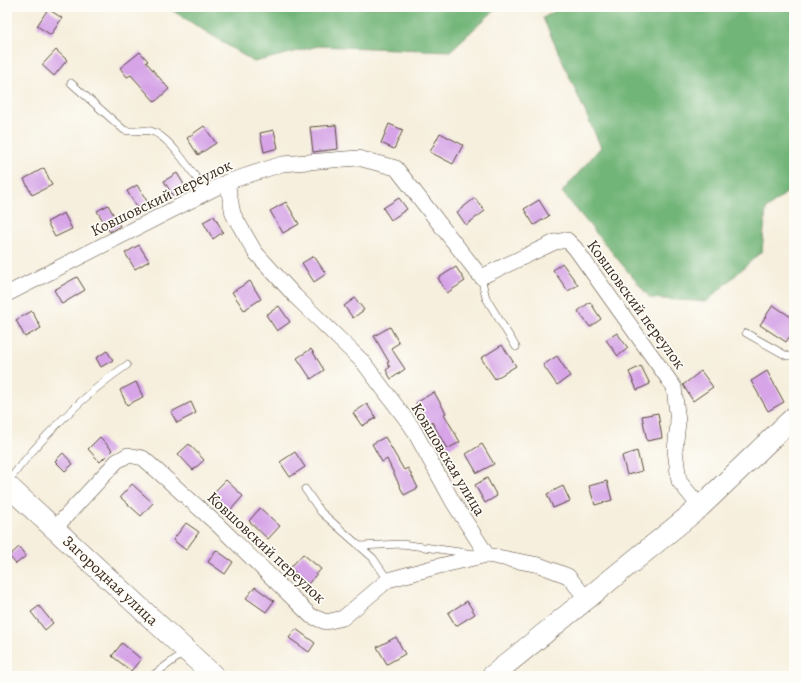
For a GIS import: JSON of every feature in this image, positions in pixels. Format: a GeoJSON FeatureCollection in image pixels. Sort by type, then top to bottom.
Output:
{"type":"FeatureCollection","features":[{"type":"Feature","properties":{"kind":"street","name":"Ковшовский переулок"},"geometry":{"type":"LineString","coordinates":[[7,294],[227,182],[282,164],[358,158],[396,168],[481,277],[555,242],[567,240],[575,248],[674,386],[678,422],[675,450],[678,481],[700,506]]}},
{"type":"Feature","properties":{"kind":"street","name":"Ковшовская улица"},"geometry":{"type":"LineString","coordinates":[[227,182],[233,214],[255,252],[295,296],[363,362],[412,427],[453,502],[487,555]]}},
{"type":"Feature","properties":{"kind":"street"},"geometry":{"type":"LineString","coordinates":[[492,676],[700,506],[794,417]]}},
{"type":"Feature","properties":{"kind":"street","name":"Ковшовский переулок"},"geometry":{"type":"LineString","coordinates":[[55,528],[117,461],[128,455],[143,458],[218,526],[311,616],[326,622],[343,618],[388,580],[487,555]]}},
{"type":"Feature","properties":{"kind":"street","name":"Загородная улица"},"geometry":{"type":"LineString","coordinates":[[7,484],[214,676]]}},
{"type":"Feature","properties":{"kind":"street"},"geometry":{"type":"LineString","coordinates":[[487,555],[539,565],[568,576],[586,598]]}},
{"type":"Feature","properties":{"kind":"lane"},"geometry":{"type":"LineString","coordinates":[[71,83],[124,130],[130,132],[150,131],[163,138],[177,152],[206,192]]}},
{"type":"Feature","properties":{"kind":"lane"},"geometry":{"type":"LineString","coordinates":[[481,277],[486,298],[516,347]]}},
{"type":"Feature","properties":{"kind":"lane"},"geometry":{"type":"LineString","coordinates":[[746,333],[787,356],[794,356]]}},
{"type":"Feature","properties":{"kind":"lane"},"geometry":{"type":"LineString","coordinates":[[7,484],[22,463],[91,392],[127,365]]}},
{"type":"Feature","properties":{"kind":"lane"},"geometry":{"type":"LineString","coordinates":[[305,489],[321,512],[373,558],[388,580]]}},
{"type":"Feature","properties":{"kind":"lane"},"geometry":{"type":"LineString","coordinates":[[359,546],[402,544],[487,555]]}},
{"type":"Feature","properties":{"kind":"lane"},"geometry":{"type":"LineString","coordinates":[[152,676],[187,651]]}},
{"type":"Feature","properties":{"kind":"green space"},"geometry":{"type":"Polygon","coordinates":[[[167,7],[498,7],[450,51],[318,46],[254,62],[167,7]]]}},
{"type":"Feature","properties":{"kind":"green space"},"geometry":{"type":"Polygon","coordinates":[[[562,7],[794,7],[794,191],[790,190],[766,209],[762,251],[706,302],[650,298],[562,192],[601,147],[543,18],[562,7]]]}},
{"type":"Feature","properties":{"kind":"building"},"geometry":{"type":"Polygon","coordinates":[[[48,9],[62,18],[51,35],[37,26],[48,9]]]}},
{"type":"Feature","properties":{"kind":"building"},"geometry":{"type":"Polygon","coordinates":[[[56,50],[67,60],[54,76],[42,65],[56,50]]]}},
{"type":"Feature","properties":{"kind":"building"},"geometry":{"type":"Polygon","coordinates":[[[140,52],[148,61],[146,62],[169,89],[155,102],[131,75],[127,77],[120,68],[140,52]]]}},
{"type":"Feature","properties":{"kind":"building"},"geometry":{"type":"Polygon","coordinates":[[[389,124],[403,130],[394,149],[381,143],[389,124]]]}},
{"type":"Feature","properties":{"kind":"building"},"geometry":{"type":"Polygon","coordinates":[[[336,125],[338,149],[313,152],[310,127],[336,125]]]}},
{"type":"Feature","properties":{"kind":"building"},"geometry":{"type":"Polygon","coordinates":[[[204,126],[216,143],[198,155],[187,138],[204,126]]]}},
{"type":"Feature","properties":{"kind":"building"},"geometry":{"type":"Polygon","coordinates":[[[274,130],[278,148],[264,152],[260,133],[274,130]]]}},
{"type":"Feature","properties":{"kind":"building"},"geometry":{"type":"Polygon","coordinates":[[[440,133],[463,145],[453,164],[430,152],[440,133]]]}},
{"type":"Feature","properties":{"kind":"building"},"geometry":{"type":"Polygon","coordinates":[[[44,168],[52,185],[32,195],[24,179],[44,168]]]}},
{"type":"Feature","properties":{"kind":"building"},"geometry":{"type":"Polygon","coordinates":[[[177,173],[186,188],[173,196],[164,181],[177,173]]]}},
{"type":"Feature","properties":{"kind":"building"},"geometry":{"type":"Polygon","coordinates":[[[137,185],[150,206],[140,212],[127,191],[137,185]]]}},
{"type":"Feature","properties":{"kind":"building"},"geometry":{"type":"Polygon","coordinates":[[[399,198],[407,209],[391,220],[383,208],[399,198]]]}},
{"type":"Feature","properties":{"kind":"building"},"geometry":{"type":"Polygon","coordinates":[[[475,198],[485,211],[466,225],[457,212],[475,198]]]}},
{"type":"Feature","properties":{"kind":"building"},"geometry":{"type":"Polygon","coordinates":[[[539,200],[549,216],[534,225],[524,209],[539,200]]]}},
{"type":"Feature","properties":{"kind":"building"},"geometry":{"type":"Polygon","coordinates":[[[286,202],[299,224],[283,233],[270,211],[286,202]]]}},
{"type":"Feature","properties":{"kind":"building"},"geometry":{"type":"Polygon","coordinates":[[[108,205],[120,226],[110,232],[97,211],[108,205]]]}},
{"type":"Feature","properties":{"kind":"building"},"geometry":{"type":"Polygon","coordinates":[[[64,213],[72,229],[55,237],[47,222],[64,213]]]}},
{"type":"Feature","properties":{"kind":"building"},"geometry":{"type":"Polygon","coordinates":[[[214,216],[223,232],[213,239],[203,222],[214,216]]]}},
{"type":"Feature","properties":{"kind":"building"},"geometry":{"type":"Polygon","coordinates":[[[139,245],[149,261],[135,269],[125,253],[139,245]]]}},
{"type":"Feature","properties":{"kind":"building"},"geometry":{"type":"Polygon","coordinates":[[[314,256],[326,274],[314,282],[302,263],[314,256]]]}},
{"type":"Feature","properties":{"kind":"building"},"geometry":{"type":"Polygon","coordinates":[[[562,263],[578,285],[568,291],[553,270],[562,263]]]}},
{"type":"Feature","properties":{"kind":"building"},"geometry":{"type":"Polygon","coordinates":[[[456,267],[465,281],[447,293],[438,278],[456,267]]]}},
{"type":"Feature","properties":{"kind":"building"},"geometry":{"type":"Polygon","coordinates":[[[77,277],[85,290],[62,304],[54,290],[77,277]]]}},
{"type":"Feature","properties":{"kind":"building"},"geometry":{"type":"Polygon","coordinates":[[[250,281],[261,299],[244,310],[232,292],[250,281]]]}},
{"type":"Feature","properties":{"kind":"building"},"geometry":{"type":"Polygon","coordinates":[[[355,298],[364,310],[353,318],[344,306],[355,298]]]}},
{"type":"Feature","properties":{"kind":"building"},"geometry":{"type":"Polygon","coordinates":[[[590,302],[601,319],[590,327],[578,311],[590,302]]]}},
{"type":"Feature","properties":{"kind":"building"},"geometry":{"type":"Polygon","coordinates":[[[773,305],[794,319],[794,330],[786,342],[760,325],[773,305]]]}},
{"type":"Feature","properties":{"kind":"building"},"geometry":{"type":"Polygon","coordinates":[[[279,306],[290,322],[277,331],[266,315],[279,306]]]}},
{"type":"Feature","properties":{"kind":"building"},"geometry":{"type":"Polygon","coordinates":[[[32,311],[41,328],[25,337],[16,320],[32,311]]]}},
{"type":"Feature","properties":{"kind":"building"},"geometry":{"type":"Polygon","coordinates":[[[390,327],[399,343],[391,348],[405,369],[391,379],[386,370],[390,367],[387,363],[389,362],[374,336],[390,327]]]}},
{"type":"Feature","properties":{"kind":"building"},"geometry":{"type":"Polygon","coordinates":[[[617,333],[628,348],[618,356],[606,340],[617,333]]]}},
{"type":"Feature","properties":{"kind":"building"},"geometry":{"type":"Polygon","coordinates":[[[502,345],[516,366],[495,379],[481,358],[502,345]]]}},
{"type":"Feature","properties":{"kind":"building"},"geometry":{"type":"Polygon","coordinates":[[[311,349],[324,370],[311,379],[297,358],[311,349]]]}},
{"type":"Feature","properties":{"kind":"building"},"geometry":{"type":"Polygon","coordinates":[[[107,351],[113,360],[101,367],[96,358],[107,351]]]}},
{"type":"Feature","properties":{"kind":"building"},"geometry":{"type":"Polygon","coordinates":[[[557,356],[570,376],[557,385],[543,365],[557,356]]]}},
{"type":"Feature","properties":{"kind":"building"},"geometry":{"type":"Polygon","coordinates":[[[641,366],[650,384],[637,390],[629,372],[641,366]]]}},
{"type":"Feature","properties":{"kind":"building"},"geometry":{"type":"Polygon","coordinates":[[[701,371],[713,387],[693,401],[683,385],[701,371]]]}},
{"type":"Feature","properties":{"kind":"building"},"geometry":{"type":"Polygon","coordinates":[[[767,371],[784,402],[768,411],[751,381],[767,371]]]}},
{"type":"Feature","properties":{"kind":"building"},"geometry":{"type":"Polygon","coordinates":[[[136,382],[143,397],[127,405],[120,390],[136,382]]]}},
{"type":"Feature","properties":{"kind":"building"},"geometry":{"type":"Polygon","coordinates":[[[434,392],[446,413],[444,414],[460,442],[447,449],[432,422],[429,424],[416,403],[434,392]]]}},
{"type":"Feature","properties":{"kind":"building"},"geometry":{"type":"Polygon","coordinates":[[[191,402],[196,413],[177,423],[171,412],[191,402]]]}},
{"type":"Feature","properties":{"kind":"building"},"geometry":{"type":"Polygon","coordinates":[[[367,404],[376,418],[362,426],[353,413],[367,404]]]}},
{"type":"Feature","properties":{"kind":"building"},"geometry":{"type":"Polygon","coordinates":[[[658,413],[662,438],[647,441],[642,416],[658,413]]]}},
{"type":"Feature","properties":{"kind":"building"},"geometry":{"type":"Polygon","coordinates":[[[100,437],[112,450],[100,462],[88,449],[100,437]]]}},
{"type":"Feature","properties":{"kind":"building"},"geometry":{"type":"Polygon","coordinates":[[[385,437],[404,470],[408,468],[418,488],[404,495],[387,459],[382,462],[372,444],[385,437]]]}},
{"type":"Feature","properties":{"kind":"building"},"geometry":{"type":"Polygon","coordinates":[[[189,444],[204,460],[193,470],[178,454],[189,444]]]}},
{"type":"Feature","properties":{"kind":"building"},"geometry":{"type":"Polygon","coordinates":[[[482,444],[494,464],[477,473],[466,454],[482,444]]]}},
{"type":"Feature","properties":{"kind":"building"},"geometry":{"type":"Polygon","coordinates":[[[637,451],[642,471],[627,475],[622,456],[637,451]]]}},
{"type":"Feature","properties":{"kind":"building"},"geometry":{"type":"Polygon","coordinates":[[[295,452],[305,467],[290,477],[280,462],[295,452]]]}},
{"type":"Feature","properties":{"kind":"building"},"geometry":{"type":"Polygon","coordinates":[[[63,453],[73,464],[65,471],[55,461],[63,453]]]}},
{"type":"Feature","properties":{"kind":"building"},"geometry":{"type":"Polygon","coordinates":[[[487,478],[497,496],[485,503],[475,485],[487,478]]]}},
{"type":"Feature","properties":{"kind":"building"},"geometry":{"type":"Polygon","coordinates":[[[226,480],[243,496],[229,512],[211,495],[226,480]]]}},
{"type":"Feature","properties":{"kind":"building"},"geometry":{"type":"Polygon","coordinates":[[[607,481],[612,500],[595,505],[589,486],[607,481]]]}},
{"type":"Feature","properties":{"kind":"building"},"geometry":{"type":"Polygon","coordinates":[[[132,484],[153,503],[141,516],[120,497],[132,484]]]}},
{"type":"Feature","properties":{"kind":"building"},"geometry":{"type":"Polygon","coordinates":[[[563,486],[570,501],[553,508],[547,494],[563,486]]]}},
{"type":"Feature","properties":{"kind":"building"},"geometry":{"type":"Polygon","coordinates":[[[260,508],[280,526],[268,539],[249,521],[260,508]]]}},
{"type":"Feature","properties":{"kind":"building"},"geometry":{"type":"Polygon","coordinates":[[[186,523],[199,532],[186,550],[173,540],[186,523]]]}},
{"type":"Feature","properties":{"kind":"building"},"geometry":{"type":"Polygon","coordinates":[[[19,547],[26,556],[16,564],[9,556],[19,547]]]}},
{"type":"Feature","properties":{"kind":"building"},"geometry":{"type":"Polygon","coordinates":[[[216,550],[233,562],[225,574],[208,562],[216,550]]]}},
{"type":"Feature","properties":{"kind":"building"},"geometry":{"type":"Polygon","coordinates":[[[303,554],[321,569],[308,584],[290,568],[303,554]]]}},
{"type":"Feature","properties":{"kind":"building"},"geometry":{"type":"Polygon","coordinates":[[[255,587],[274,601],[266,612],[246,598],[255,587]]]}},
{"type":"Feature","properties":{"kind":"building"},"geometry":{"type":"Polygon","coordinates":[[[467,601],[475,614],[456,626],[448,613],[467,601]]]}},
{"type":"Feature","properties":{"kind":"building"},"geometry":{"type":"Polygon","coordinates":[[[39,606],[53,623],[45,630],[31,612],[39,606]]]}},
{"type":"Feature","properties":{"kind":"building"},"geometry":{"type":"Polygon","coordinates":[[[296,629],[315,643],[309,652],[289,638],[296,629]]]}},
{"type":"Feature","properties":{"kind":"building"},"geometry":{"type":"Polygon","coordinates":[[[396,637],[405,654],[387,664],[377,647],[396,637]]]}},
{"type":"Feature","properties":{"kind":"building"},"geometry":{"type":"Polygon","coordinates":[[[122,643],[141,659],[131,671],[112,656],[122,643]]]}}]}
